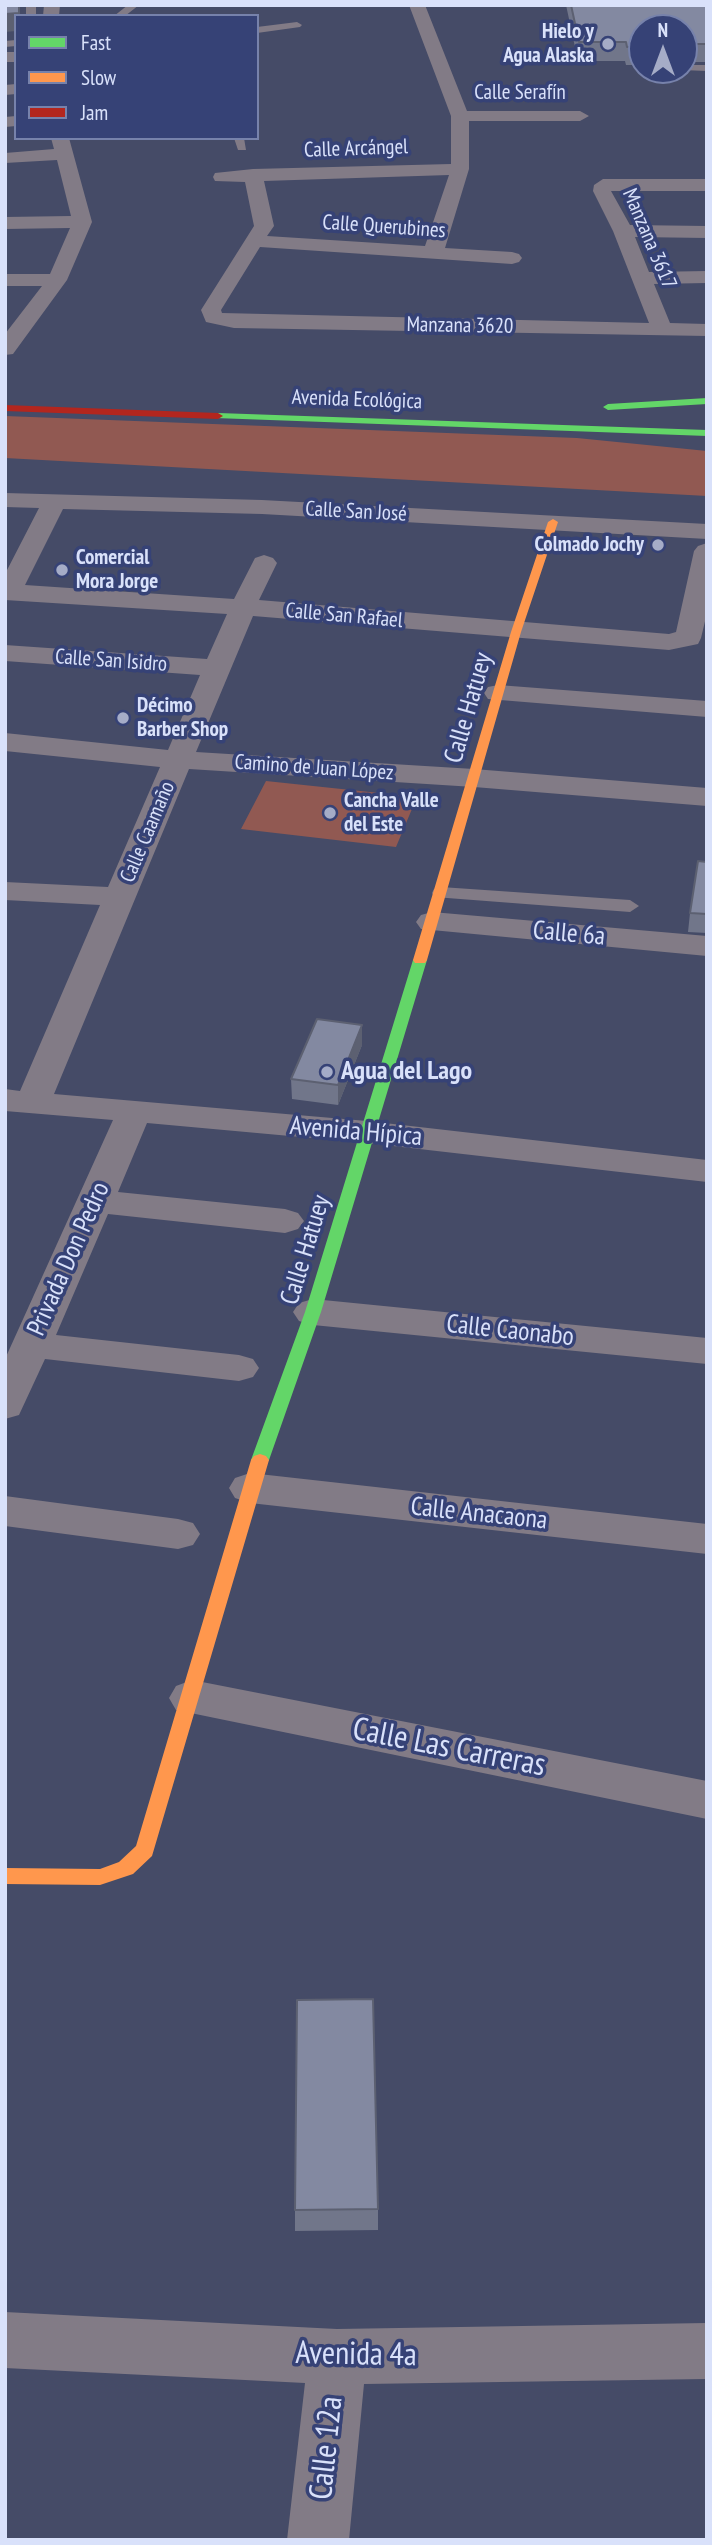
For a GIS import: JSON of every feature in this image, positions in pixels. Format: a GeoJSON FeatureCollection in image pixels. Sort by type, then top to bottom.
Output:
{"type":"FeatureCollection","features":[{"type":"Feature","properties":{"kind":"street"},"geometry":{"type":"LineString","coordinates":[[417,5],[460,116],[460,169],[433,253]]}},
{"type":"Feature","properties":{"kind":"street","name":"Calle Serafín"},"geometry":{"type":"LineString","coordinates":[[460,116],[580,116]]}},
{"type":"Feature","properties":{"kind":"street"},"geometry":{"type":"LineString","coordinates":[[5,158],[63,146],[82,222],[57,280],[5,349]]}},
{"type":"Feature","properties":{"kind":"street","name":"Calle Arcángel"},"geometry":{"type":"LineString","coordinates":[[222,177],[460,169]]}},
{"type":"Feature","properties":{"kind":"street"},"geometry":{"type":"LineString","coordinates":[[253,175],[264,226],[254,241]]}},
{"type":"Feature","properties":{"kind":"street","name":"Manzana 3617"},"geometry":{"type":"LineString","coordinates":[[662,330],[622,231],[602,191],[603,185],[707,185]]}},
{"type":"Feature","properties":{"kind":"street"},"geometry":{"type":"LineString","coordinates":[[5,223],[82,222]]}},
{"type":"Feature","properties":{"kind":"street"},"geometry":{"type":"LineString","coordinates":[[622,231],[707,232]]}},
{"type":"Feature","properties":{"kind":"street","name":"Calle Querubines"},"geometry":{"type":"LineString","coordinates":[[254,241],[512,258]]}},
{"type":"Feature","properties":{"kind":"street","name":"Manzana 3620"},"geometry":{"type":"LineString","coordinates":[[254,241],[211,310],[213,318],[234,322],[707,330]]}},
{"type":"Feature","properties":{"kind":"street"},"geometry":{"type":"LineString","coordinates":[[641,278],[707,277]]}},
{"type":"Feature","properties":{"kind":"street"},"geometry":{"type":"LineString","coordinates":[[5,280],[57,280]]}},
{"type":"Feature","properties":{"kind":"street","name":"Avenida Ecológica"},"geometry":{"type":"LineString","coordinates":[[5,394],[304,407],[707,414]]}},
{"type":"Feature","properties":{"kind":"street"},"geometry":{"type":"LineString","coordinates":[[593,409],[707,401]]}},
{"type":"Feature","properties":{"kind":"street","name":"Avenida Ecológica"},"geometry":{"type":"LineString","coordinates":[[5,408],[707,435]]}},
{"type":"Feature","properties":{"kind":"street","name":"Calle San José"},"geometry":{"type":"LineString","coordinates":[[5,500],[262,507],[707,532]]}},
{"type":"Feature","properties":{"kind":"street"},"geometry":{"type":"LineString","coordinates":[[7,592],[55,501]]}},
{"type":"Feature","properties":{"kind":"street","name":"Calle Hatuey"},"geometry":{"type":"LineString","coordinates":[[5,1876],[100,1877],[126,1868],[145,1850],[192,1698],[250,1488],[313,1312],[436,908],[516,632],[553,522]]}},
{"type":"Feature","properties":{"kind":"street"},"geometry":{"type":"LineString","coordinates":[[702,607],[707,551]]}},
{"type":"Feature","properties":{"kind":"street","name":"Calle Caamaño"},"geometry":{"type":"LineString","coordinates":[[19,1101],[120,897],[264,563]]}},
{"type":"Feature","properties":{"kind":"street","name":"Calle San Rafael"},"geometry":{"type":"LineString","coordinates":[[7,592],[243,607],[516,632],[669,642],[688,638],[702,607]]}},
{"type":"Feature","properties":{"kind":"street","name":"Calle San Isidro"},"geometry":{"type":"LineString","coordinates":[[5,653],[217,668]]}},
{"type":"Feature","properties":{"kind":"street"},"geometry":{"type":"LineString","coordinates":[[498,693],[707,709]]}},
{"type":"Feature","properties":{"kind":"street","name":"Camino de Juan López"},"geometry":{"type":"LineString","coordinates":[[5,742],[179,760],[474,778],[707,797]]}},
{"type":"Feature","properties":{"kind":"street"},"geometry":{"type":"LineString","coordinates":[[5,891],[120,897]]}},
{"type":"Feature","properties":{"kind":"street","name":"Calle 6a"},"geometry":{"type":"LineString","coordinates":[[436,908],[707,946]]}},
{"type":"Feature","properties":{"kind":"street","name":"Avenida Hípica"},"geometry":{"type":"LineString","coordinates":[[19,1101],[367,1132],[707,1171]]}},
{"type":"Feature","properties":{"kind":"street","name":"Privada Don Pedro"},"geometry":{"type":"LineString","coordinates":[[5,1405],[134,1113]]}},
{"type":"Feature","properties":{"kind":"street"},"geometry":{"type":"LineString","coordinates":[[95,1201],[285,1221]]}},
{"type":"Feature","properties":{"kind":"street","name":"Calle Caonabo"},"geometry":{"type":"LineString","coordinates":[[313,1312],[707,1350]]}},
{"type":"Feature","properties":{"kind":"street"},"geometry":{"type":"LineString","coordinates":[[32,1345],[239,1367]]}},
{"type":"Feature","properties":{"kind":"street","name":"Calle Anacaona"},"geometry":{"type":"LineString","coordinates":[[250,1488],[707,1539]]}},
{"type":"Feature","properties":{"kind":"street"},"geometry":{"type":"LineString","coordinates":[[5,1511],[178,1534]]}},
{"type":"Feature","properties":{"kind":"street","name":"Calle Las Carreras"},"geometry":{"type":"LineString","coordinates":[[192,1698],[707,1800]]}},
{"type":"Feature","properties":{"kind":"street","name":"Avenida 4a"},"geometry":{"type":"LineString","coordinates":[[5,2340],[337,2357],[707,2351]]}},
{"type":"Feature","properties":{"kind":"street","name":"Calle 12a"},"geometry":{"type":"LineString","coordinates":[[318,2540],[337,2357]]}},
{"type":"Feature","properties":{"kind":"lane"},"geometry":{"type":"LineString","coordinates":[[259,30],[298,25]]}},
{"type":"Feature","properties":{"kind":"lane"},"geometry":{"type":"LineString","coordinates":[[436,908],[630,906]]}},
{"type":"Feature","properties":{"kind":"shaded area"},"geometry":{"type":"Polygon","coordinates":[[[5,416],[577,438],[707,451],[707,496],[5,458],[5,416]]]}},
{"type":"Feature","properties":{"kind":"shaded area","name":"Cancha Valle del Este"},"geometry":{"type":"Polygon","coordinates":[[[266,781],[417,797],[396,847],[241,829],[266,781]]]}},
{"type":"Feature","properties":{"kind":"building"},"geometry":{"type":"Polygon","coordinates":[[[5,5],[19,5],[19,13],[5,14],[5,5]]]}},
{"type":"Feature","properties":{"kind":"building"},"geometry":{"type":"Polygon","coordinates":[[[571,5],[707,5],[707,44],[698,44],[698,14],[628,14],[628,47],[626,42],[579,42],[571,5]]]}},
{"type":"Feature","properties":{"kind":"building"},"geometry":{"type":"Polygon","coordinates":[[[698,861],[707,862],[707,914],[690,913],[698,861]]]}},
{"type":"Feature","properties":{"kind":"building"},"geometry":{"type":"Polygon","coordinates":[[[317,1019],[362,1025],[338,1085],[291,1079],[317,1019]]]}},
{"type":"Feature","properties":{"kind":"building"},"geometry":{"type":"Polygon","coordinates":[[[373,1999],[378,2209],[295,2210],[297,2000],[373,1999]]]}},
{"type":"Feature","properties":{"kind":"traffic: fast"},"geometry":{"type":"LineString","coordinates":[[608,407],[707,401]]}},
{"type":"Feature","properties":{"kind":"traffic: fast"},"geometry":{"type":"LineString","coordinates":[[218,416],[707,433]]}},
{"type":"Feature","properties":{"kind":"traffic: fast"},"geometry":{"type":"LineString","coordinates":[[260,1460],[313,1312],[420,960]]}},
{"type":"Feature","properties":{"kind":"traffic: slow"},"geometry":{"type":"LineString","coordinates":[[420,960],[516,632],[553,522]]}},
{"type":"Feature","properties":{"kind":"traffic: slow"},"geometry":{"type":"LineString","coordinates":[[5,1876],[100,1877],[126,1868],[145,1850],[260,1460]]}},
{"type":"Feature","properties":{"kind":"traffic: jam"},"geometry":{"type":"LineString","coordinates":[[5,408],[218,416]]}},
{"type":"Feature","properties":{"kind":"place","name":"Hielo y Agua Alaska"},"geometry":{"type":"Point","coordinates":[608,44]}},
{"type":"Feature","properties":{"kind":"place","name":"Colmado Jochy"},"geometry":{"type":"Point","coordinates":[658,545]}},
{"type":"Feature","properties":{"kind":"place","name":"Comercial Mora Jorge"},"geometry":{"type":"Point","coordinates":[62,570]}},
{"type":"Feature","properties":{"kind":"place","name":"Décimo Barber Shop"},"geometry":{"type":"Point","coordinates":[123,718]}},
{"type":"Feature","properties":{"kind":"place","name":"Cancha Valle del Este"},"geometry":{"type":"Point","coordinates":[330,813]}},
{"type":"Feature","properties":{"kind":"place","name":"Agua del Lago"},"geometry":{"type":"Point","coordinates":[327,1072]}}]}
